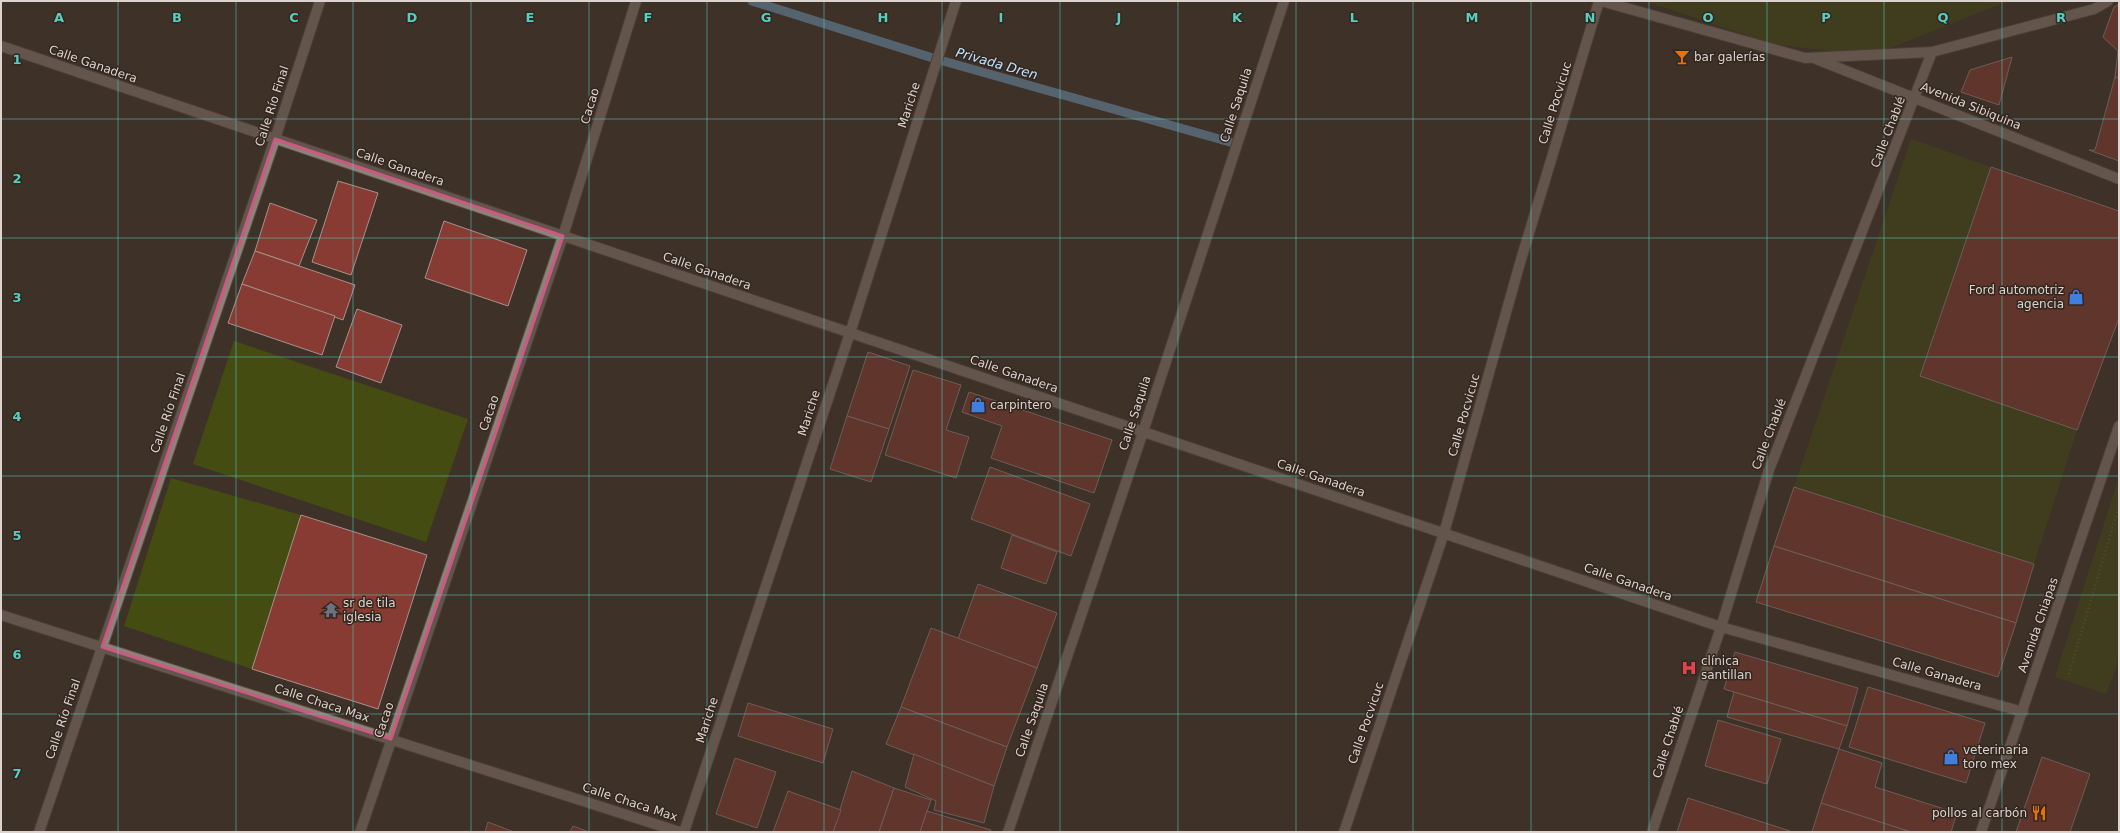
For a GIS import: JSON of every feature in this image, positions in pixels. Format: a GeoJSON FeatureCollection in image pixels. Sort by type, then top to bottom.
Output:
{"type":"FeatureCollection","features":[{"type":"Feature","properties":{"kind":"street","name":"Calle Río Final"},"geometry":{"type":"LineString","coordinates":[[38,832],[275,139],[320,1]]}},
{"type":"Feature","properties":{"kind":"street","name":"Cacao"},"geometry":{"type":"LineString","coordinates":[[360,832],[563,236],[636,1]]}},
{"type":"Feature","properties":{"kind":"street","name":"Mariche"},"geometry":{"type":"LineString","coordinates":[[684,832],[850,333],[956,1]]}},
{"type":"Feature","properties":{"kind":"street","name":"Calle Saquila"},"geometry":{"type":"LineString","coordinates":[[1008,832],[1143,432],[1284,1]]}},
{"type":"Feature","properties":{"kind":"street","name":"Avenida Sibiquina"},"geometry":{"type":"LineString","coordinates":[[1600,1],[1805,58],[1932,52],[2094,9],[2108,1]]}},
{"type":"Feature","properties":{"kind":"street","name":"Calle Pocvicuc"},"geometry":{"type":"LineString","coordinates":[[1344,832],[1444,533],[1520,263],[1600,1]]}},
{"type":"Feature","properties":{"kind":"street","name":"Calle Ganadera"},"geometry":{"type":"LineString","coordinates":[[1,46],[1721,627],[2023,712]]}},
{"type":"Feature","properties":{"kind":"street","name":"Calle Chablé"},"geometry":{"type":"LineString","coordinates":[[1652,832],[1721,627],[1769,470],[1932,52]]}},
{"type":"Feature","properties":{"kind":"street","name":"Avenida Sibiquina"},"geometry":{"type":"LineString","coordinates":[[1813,57],[2119,179]]}},
{"type":"Feature","properties":{"kind":"street","name":"Avenida Chiapas"},"geometry":{"type":"LineString","coordinates":[[1981,832],[2119,426]]}},
{"type":"Feature","properties":{"kind":"street","name":"Calle Chaca Max"},"geometry":{"type":"LineString","coordinates":[[1,615],[680,832]]}},
{"type":"Feature","properties":{"kind":"path"},"geometry":{"type":"LineString","coordinates":[[2069,674],[2119,506]]}},
{"type":"Feature","properties":{"kind":"highlighted area"},"geometry":{"type":"Polygon","coordinates":[[[275,139],[563,236],[391,739],[102,647],[275,139]]]}},
{"type":"Feature","properties":{"kind":"green space"},"geometry":{"type":"Polygon","coordinates":[[[1645,1],[2008,1],[1870,56],[1773,44],[1645,1]]]}},
{"type":"Feature","properties":{"kind":"green space"},"geometry":{"type":"Polygon","coordinates":[[[1911,139],[1991,167],[1920,376],[2077,430],[2034,564],[1794,487],[1911,139]]]}},
{"type":"Feature","properties":{"kind":"green space"},"geometry":{"type":"Polygon","coordinates":[[[234,341],[468,419],[426,542],[193,464],[234,341]]]}},
{"type":"Feature","properties":{"kind":"green space"},"geometry":{"type":"Polygon","coordinates":[[[2119,477],[2119,659],[2106,694],[2055,677],[2119,477]]]}},
{"type":"Feature","properties":{"kind":"green space"},"geometry":{"type":"Polygon","coordinates":[[[171,478],[301,515],[252,669],[124,626],[171,478]]]}},
{"type":"Feature","properties":{"kind":"building"},"geometry":{"type":"Polygon","coordinates":[[[2119,4],[2119,78],[2115,77],[2118,51],[2103,37],[2114,7],[2119,4]]]}},
{"type":"Feature","properties":{"kind":"building"},"geometry":{"type":"Polygon","coordinates":[[[2012,57],[1999,105],[1961,92],[1970,70],[2012,57]]]}},
{"type":"Feature","properties":{"kind":"building"},"geometry":{"type":"Polygon","coordinates":[[[2115,77],[2119,78],[2119,161],[2089,150],[2095,150],[2115,77]]]}},
{"type":"Feature","properties":{"kind":"building"},"geometry":{"type":"Polygon","coordinates":[[[1991,167],[2119,211],[2119,318],[2077,430],[1920,376],[1991,167]]]}},
{"type":"Feature","properties":{"kind":"building"},"geometry":{"type":"Polygon","coordinates":[[[338,181],[378,193],[351,275],[312,262],[338,181]]]}},
{"type":"Feature","properties":{"kind":"building"},"geometry":{"type":"Polygon","coordinates":[[[270,203],[317,220],[299,266],[255,251],[270,203]]]}},
{"type":"Feature","properties":{"kind":"building"},"geometry":{"type":"Polygon","coordinates":[[[444,221],[527,250],[508,306],[425,278],[444,221]]]}},
{"type":"Feature","properties":{"kind":"building"},"geometry":{"type":"Polygon","coordinates":[[[255,251],[355,285],[343,320],[242,284],[255,251]]]}},
{"type":"Feature","properties":{"kind":"building"},"geometry":{"type":"Polygon","coordinates":[[[242,284],[335,316],[322,355],[228,323],[242,284]]]}},
{"type":"Feature","properties":{"kind":"building"},"geometry":{"type":"Polygon","coordinates":[[[357,309],[402,325],[381,383],[336,367],[357,309]]]}},
{"type":"Feature","properties":{"kind":"building"},"geometry":{"type":"Polygon","coordinates":[[[868,352],[910,366],[889,429],[847,416],[868,352]]]}},
{"type":"Feature","properties":{"kind":"building"},"geometry":{"type":"Polygon","coordinates":[[[913,370],[961,385],[946,430],[969,437],[956,478],[885,455],[913,370]]]}},
{"type":"Feature","properties":{"kind":"building"},"geometry":{"type":"Polygon","coordinates":[[[969,392],[1112,440],[1094,493],[991,458],[1002,426],[962,412],[969,392]]]}},
{"type":"Feature","properties":{"kind":"building"},"geometry":{"type":"Polygon","coordinates":[[[847,416],[889,429],[871,482],[830,469],[847,416]]]}},
{"type":"Feature","properties":{"kind":"building"},"geometry":{"type":"Polygon","coordinates":[[[990,467],[1090,504],[1071,556],[971,519],[990,467]]]}},
{"type":"Feature","properties":{"kind":"building"},"geometry":{"type":"Polygon","coordinates":[[[1794,487],[2034,564],[2016,623],[1774,546],[1794,487]]]}},
{"type":"Feature","properties":{"kind":"building"},"geometry":{"type":"Polygon","coordinates":[[[301,515],[427,555],[378,709],[252,669],[301,515]]]}},
{"type":"Feature","properties":{"kind":"building"},"geometry":{"type":"Polygon","coordinates":[[[1012,535],[1057,552],[1046,584],[1001,568],[1012,535]]]}},
{"type":"Feature","properties":{"kind":"building"},"geometry":{"type":"Polygon","coordinates":[[[1774,546],[2016,623],[1998,677],[1756,602],[1774,546]]]}},
{"type":"Feature","properties":{"kind":"building"},"geometry":{"type":"Polygon","coordinates":[[[978,584],[1057,613],[1037,668],[958,639],[978,584]]]}},
{"type":"Feature","properties":{"kind":"building"},"geometry":{"type":"Polygon","coordinates":[[[931,628],[1037,668],[1007,747],[901,707],[931,628]]]}},
{"type":"Feature","properties":{"kind":"building"},"geometry":{"type":"Polygon","coordinates":[[[1735,652],[1858,688],[1847,726],[1724,689],[1735,652]]]}},
{"type":"Feature","properties":{"kind":"building"},"geometry":{"type":"Polygon","coordinates":[[[1868,687],[1985,723],[1966,783],[1849,747],[1868,687]]]}},
{"type":"Feature","properties":{"kind":"building"},"geometry":{"type":"Polygon","coordinates":[[[1734,692],[1847,726],[1839,749],[1727,717],[1734,692]]]}},
{"type":"Feature","properties":{"kind":"building"},"geometry":{"type":"Polygon","coordinates":[[[748,703],[833,729],[823,763],[738,736],[748,703]]]}},
{"type":"Feature","properties":{"kind":"building"},"geometry":{"type":"Polygon","coordinates":[[[901,707],[1007,747],[994,786],[886,744],[901,707]]]}},
{"type":"Feature","properties":{"kind":"building"},"geometry":{"type":"Polygon","coordinates":[[[1718,720],[1781,739],[1767,784],[1705,766],[1718,720]]]}},
{"type":"Feature","properties":{"kind":"building"},"geometry":{"type":"Polygon","coordinates":[[[1839,749],[1882,763],[1875,787],[1957,813],[1951,832],[1911,832],[1821,803],[1839,749]]]}},
{"type":"Feature","properties":{"kind":"building"},"geometry":{"type":"Polygon","coordinates":[[[914,754],[994,786],[984,823],[934,810],[936,801],[905,787],[914,754]]]}},
{"type":"Feature","properties":{"kind":"building"},"geometry":{"type":"Polygon","coordinates":[[[2042,757],[2090,774],[2070,832],[2016,832],[2042,757]]]}},
{"type":"Feature","properties":{"kind":"building"},"geometry":{"type":"Polygon","coordinates":[[[735,758],[776,772],[757,828],[716,814],[735,758]]]}},
{"type":"Feature","properties":{"kind":"building"},"geometry":{"type":"Polygon","coordinates":[[[852,771],[894,788],[879,832],[833,832],[852,771]]]}},
{"type":"Feature","properties":{"kind":"building"},"geometry":{"type":"Polygon","coordinates":[[[894,788],[931,800],[920,832],[879,832],[894,788]]]}},
{"type":"Feature","properties":{"kind":"building"},"geometry":{"type":"Polygon","coordinates":[[[788,791],[841,810],[833,832],[773,832],[788,791]]]}},
{"type":"Feature","properties":{"kind":"building"},"geometry":{"type":"Polygon","coordinates":[[[1688,798],[1790,831],[1677,832],[1688,798]]]}},
{"type":"Feature","properties":{"kind":"building"},"geometry":{"type":"Polygon","coordinates":[[[1821,803],[1911,832],[1812,832],[1821,803]]]}},
{"type":"Feature","properties":{"kind":"building"},"geometry":{"type":"Polygon","coordinates":[[[927,811],[991,830],[990,832],[920,832],[927,811]]]}},
{"type":"Feature","properties":{"kind":"building"},"geometry":{"type":"Polygon","coordinates":[[[488,822],[514,832],[485,832],[488,822]]]}},
{"type":"Feature","properties":{"kind":"building"},"geometry":{"type":"Polygon","coordinates":[[[573,826],[589,832],[570,832],[573,826]]]}},
{"type":"Feature","properties":{"kind":"waterway","name":"Privada Dren"},"geometry":{"type":"LineString","coordinates":[[752,1],[936,59],[1237,144]]}},
{"type":"Feature","properties":{"kind":"place","name":"bar galerías"},"geometry":{"type":"Point","coordinates":[1682,57]}},
{"type":"Feature","properties":{"kind":"place","name":"Ford automotriz agencia"},"geometry":{"type":"Point","coordinates":[2076,297]}},
{"type":"Feature","properties":{"kind":"place","name":"carpintero"},"geometry":{"type":"Point","coordinates":[978,405]}},
{"type":"Feature","properties":{"kind":"place","name":"sr de tila iglesia"},"geometry":{"type":"Point","coordinates":[331,610]}},
{"type":"Feature","properties":{"kind":"place","name":"clínica santillan"},"geometry":{"type":"Point","coordinates":[1689,668]}},
{"type":"Feature","properties":{"kind":"place","name":"veterinaria toro mex"},"geometry":{"type":"Point","coordinates":[1951,757]}},
{"type":"Feature","properties":{"kind":"place","name":"pollos al carbón"},"geometry":{"type":"Point","coordinates":[2039,813]}}]}
